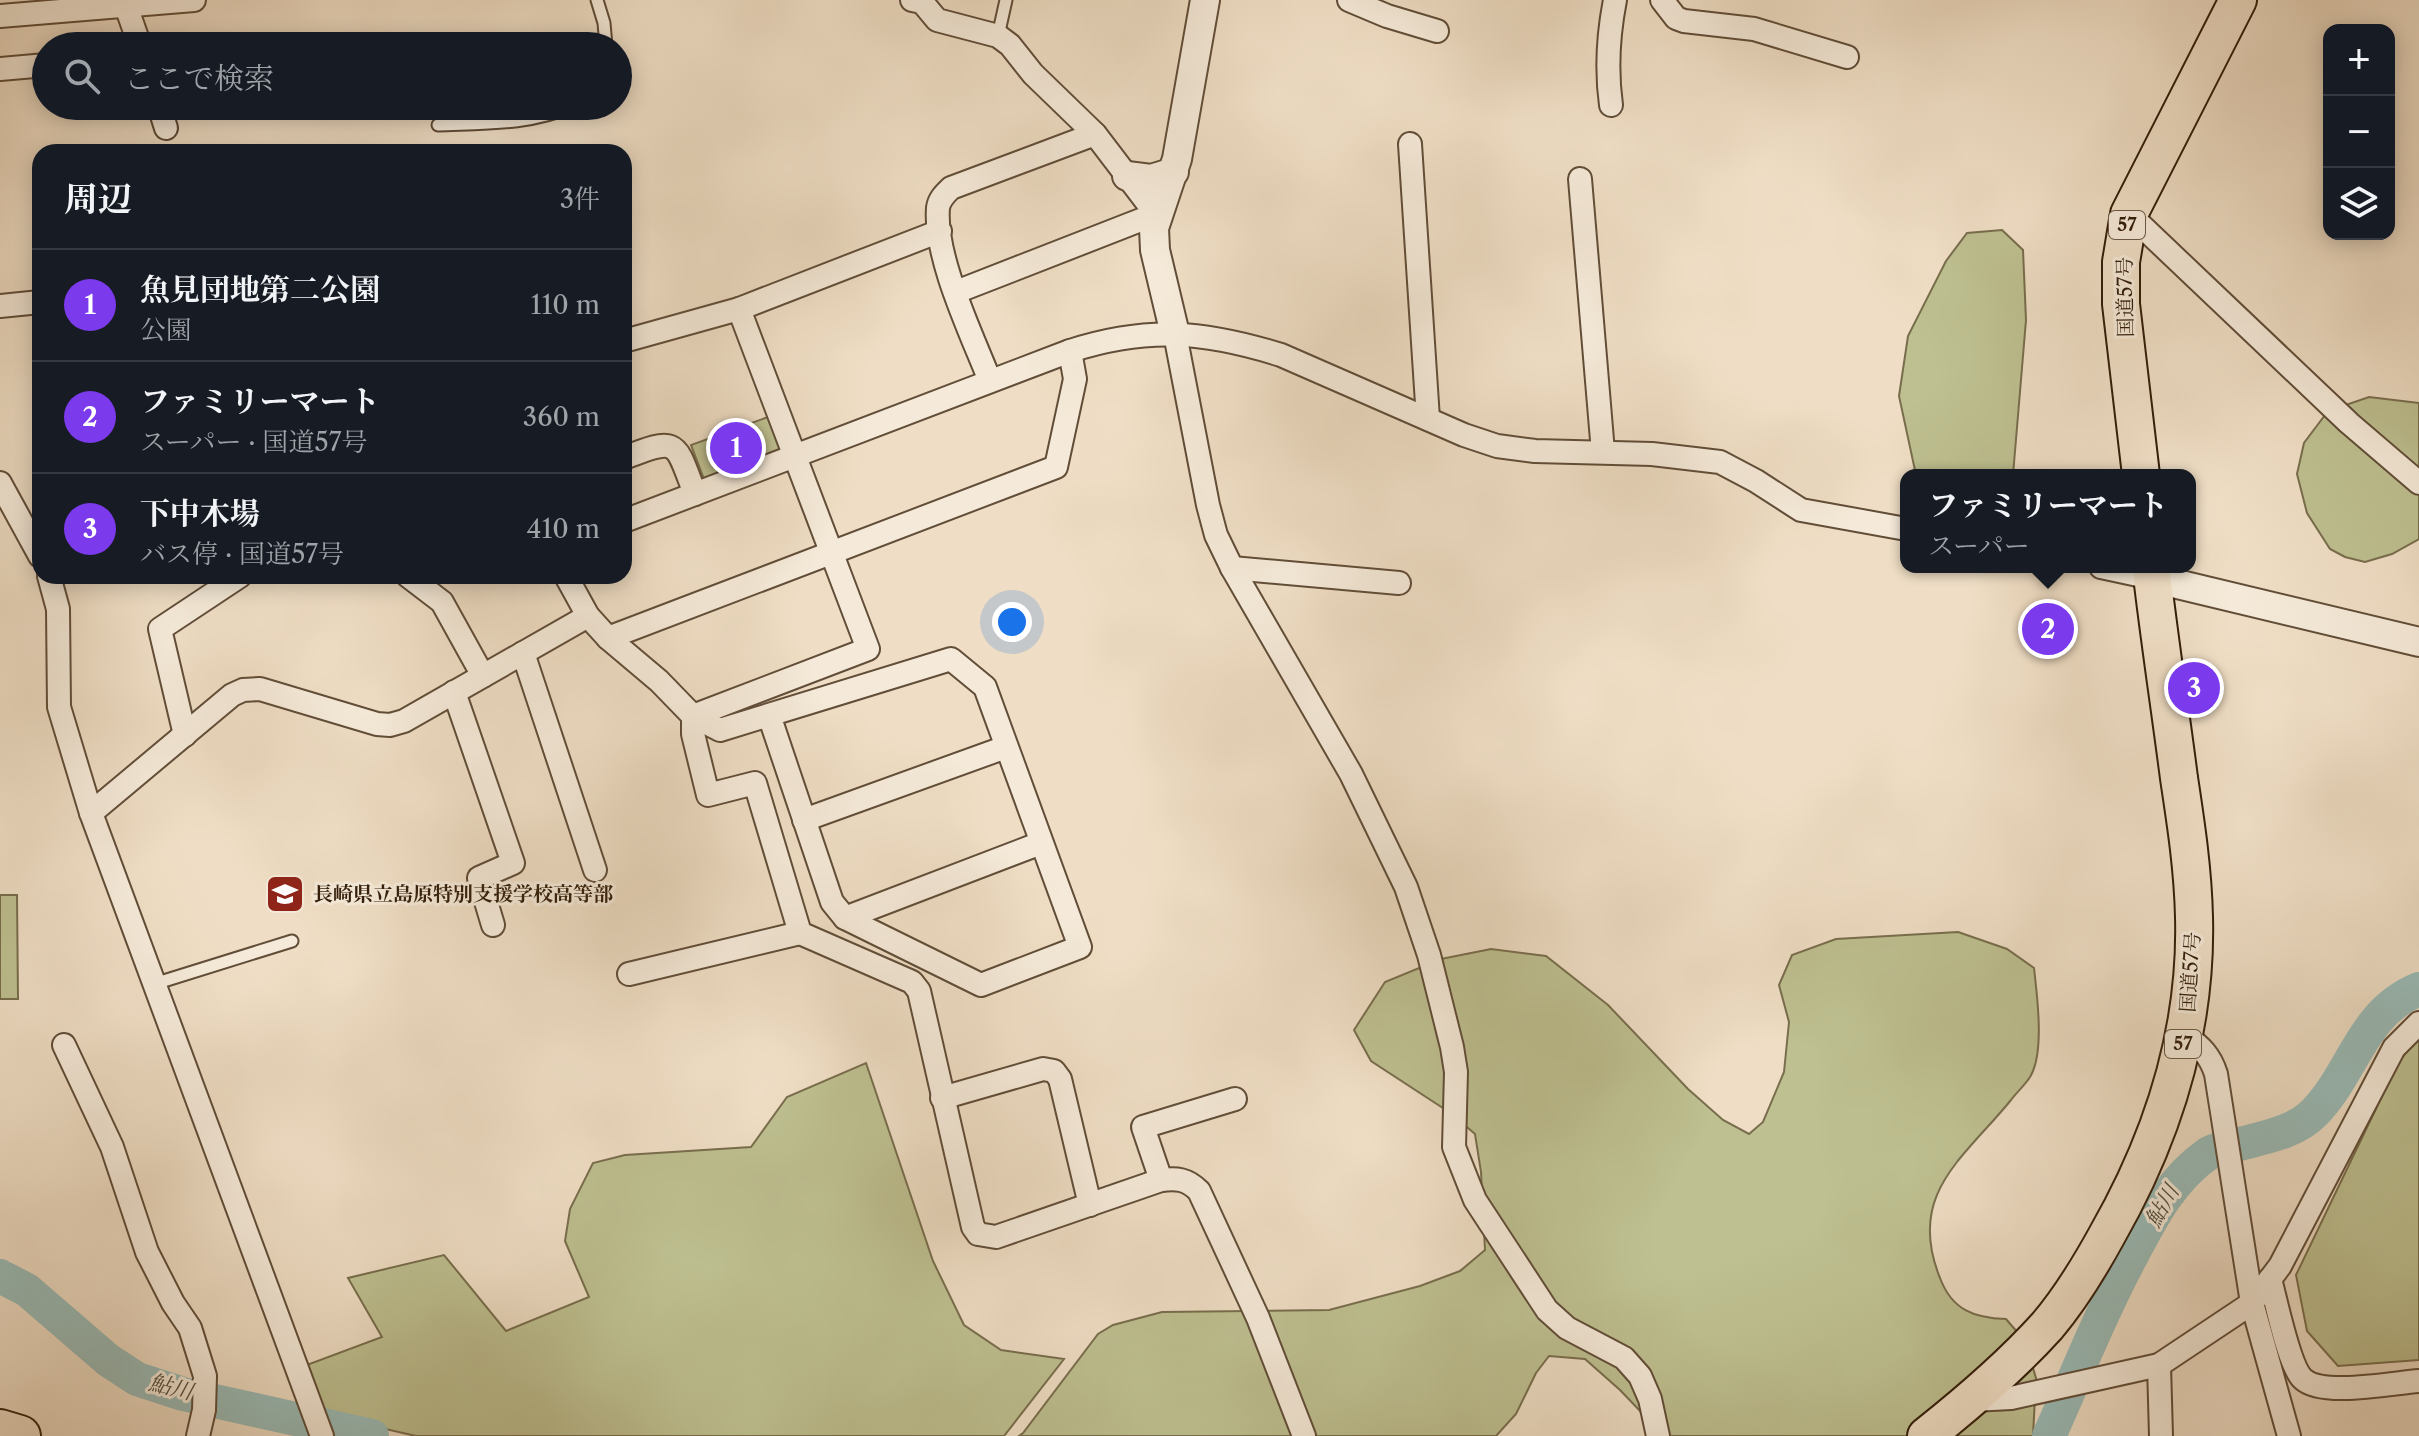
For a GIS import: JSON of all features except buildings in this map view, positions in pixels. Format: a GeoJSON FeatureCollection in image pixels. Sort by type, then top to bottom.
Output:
{"type":"FeatureCollection","features":[{"type":"Feature","properties":{"kind":"highway","name":"国道57号"},"geometry":{"type":"LineString","coordinates":[[2140,469],[2121,304],[2121,262],[2129,214],[2238,0]]}},
{"type":"Feature","properties":{"kind":"highway","name":"国道57号"},"geometry":{"type":"LineString","coordinates":[[1926,1436],[1973,1400],[2049,1323],[2090,1265],[2124,1206],[2149,1153],[2172,1085],[2185,1035],[2194,919],[2191,865],[2152,573]]}},
{"type":"Feature","properties":{"kind":"highway"},"geometry":{"type":"LineString","coordinates":[[0,1430],[20,1436]]}},
{"type":"Feature","properties":{"kind":"street"},"geometry":{"type":"LineString","coordinates":[[0,16],[36,7],[126,6],[194,0]]}},
{"type":"Feature","properties":{"kind":"street"},"geometry":{"type":"LineString","coordinates":[[1205,0],[1174,172],[1156,214],[1153,239],[1216,535],[1351,774],[1406,887],[1429,955],[1452,1047],[1456,1072],[1454,1147],[1475,1200],[1547,1310],[1567,1328],[1624,1358],[1640,1376],[1650,1399],[1658,1436]]}},
{"type":"Feature","properties":{"kind":"street"},"geometry":{"type":"LineString","coordinates":[[1349,0],[1387,16],[1437,31]]}},
{"type":"Feature","properties":{"kind":"street"},"geometry":{"type":"LineString","coordinates":[[1611,105],[1606,71],[1609,28],[1615,0]]}},
{"type":"Feature","properties":{"kind":"street"},"geometry":{"type":"LineString","coordinates":[[1662,0],[1676,18],[1684,21],[1754,29],[1847,57]]}},
{"type":"Feature","properties":{"kind":"street"},"geometry":{"type":"LineString","coordinates":[[919,1],[937,20],[998,36],[1095,134],[1156,214]]}},
{"type":"Feature","properties":{"kind":"street"},"geometry":{"type":"LineString","coordinates":[[126,6],[135,32]]}},
{"type":"Feature","properties":{"kind":"street"},"geometry":{"type":"LineString","coordinates":[[0,69],[32,66]]}},
{"type":"Feature","properties":{"kind":"street"},"geometry":{"type":"LineString","coordinates":[[163,120],[166,128]]}},
{"type":"Feature","properties":{"kind":"street"},"geometry":{"type":"LineString","coordinates":[[990,381],[946,261],[938,208],[941,197],[951,188],[1095,134]]}},
{"type":"Feature","properties":{"kind":"street"},"geometry":{"type":"LineString","coordinates":[[1410,144],[1428,419]]}},
{"type":"Feature","properties":{"kind":"street"},"geometry":{"type":"LineString","coordinates":[[1127,176],[1151,179],[1174,172]]}},
{"type":"Feature","properties":{"kind":"street"},"geometry":{"type":"LineString","coordinates":[[1580,179],[1603,452]]}},
{"type":"Feature","properties":{"kind":"street"},"geometry":{"type":"LineString","coordinates":[[956,292],[1156,214]]}},
{"type":"Feature","properties":{"kind":"street"},"geometry":{"type":"LineString","coordinates":[[2129,214],[2292,370],[2419,483]]}},
{"type":"Feature","properties":{"kind":"street"},"geometry":{"type":"LineString","coordinates":[[632,339],[739,309],[940,231]]}},
{"type":"Feature","properties":{"kind":"street"},"geometry":{"type":"LineString","coordinates":[[0,306],[32,303]]}},
{"type":"Feature","properties":{"kind":"street"},"geometry":{"type":"LineString","coordinates":[[693,716],[868,649],[739,309]]}},
{"type":"Feature","properties":{"kind":"street"},"geometry":{"type":"LineString","coordinates":[[632,518],[1070,351],[1121,336],[1175,334],[1251,346],[1281,355],[1497,446],[1535,451],[1652,454],[1720,462],[1801,510],[1900,528]]}},
{"type":"Feature","properties":{"kind":"street"},"geometry":{"type":"LineString","coordinates":[[608,638],[1056,467],[1075,379],[1070,351]]}},
{"type":"Feature","properties":{"kind":"street"},"geometry":{"type":"LineString","coordinates":[[632,455],[659,444],[674,447],[680,453],[695,494]]}},
{"type":"Feature","properties":{"kind":"street"},"geometry":{"type":"LineString","coordinates":[[0,483],[32,541]]}},
{"type":"Feature","properties":{"kind":"street"},"geometry":{"type":"LineString","coordinates":[[1232,568],[1399,583]]}},
{"type":"Feature","properties":{"kind":"street"},"geometry":{"type":"LineString","coordinates":[[2156,573],[2419,642]]}},
{"type":"Feature","properties":{"kind":"street"},"geometry":{"type":"LineString","coordinates":[[51,584],[58,609],[59,707],[91,813],[322,1436]]}},
{"type":"Feature","properties":{"kind":"street"},"geometry":{"type":"LineString","coordinates":[[185,735],[160,629],[228,584]]}},
{"type":"Feature","properties":{"kind":"street"},"geometry":{"type":"LineString","coordinates":[[418,584],[442,602],[483,676]]}},
{"type":"Feature","properties":{"kind":"street"},"geometry":{"type":"LineString","coordinates":[[570,584],[588,616],[608,638],[659,681],[693,716],[720,730],[951,659],[985,687],[1080,947],[981,985],[845,918],[832,902],[769,715]]}},
{"type":"Feature","properties":{"kind":"street"},"geometry":{"type":"LineString","coordinates":[[91,813],[232,695],[243,690],[260,689],[377,724],[390,725],[404,721],[588,616]]}},
{"type":"Feature","properties":{"kind":"street"},"geometry":{"type":"LineString","coordinates":[[523,653],[595,870]]}},
{"type":"Feature","properties":{"kind":"street"},"geometry":{"type":"LineString","coordinates":[[454,692],[513,863],[479,878],[493,925]]}},
{"type":"Feature","properties":{"kind":"street"},"geometry":{"type":"LineString","coordinates":[[693,716],[693,734],[708,795],[755,783],[800,933]]}},
{"type":"Feature","properties":{"kind":"street"},"geometry":{"type":"LineString","coordinates":[[804,820],[1006,747]]}},
{"type":"Feature","properties":{"kind":"street"},"geometry":{"type":"LineString","coordinates":[[845,918],[1041,843]]}},
{"type":"Feature","properties":{"kind":"street"},"geometry":{"type":"LineString","coordinates":[[629,974],[800,933],[912,982],[919,991],[973,1227],[978,1234],[996,1237],[1161,1180],[1182,1179],[1199,1191],[1258,1318],[1304,1436]]}},
{"type":"Feature","properties":{"kind":"street"},"geometry":{"type":"LineString","coordinates":[[1973,1400],[2011,1398],[2159,1365],[2252,1303],[2280,1266],[2394,1048],[2419,1023]]}},
{"type":"Feature","properties":{"kind":"street"},"geometry":{"type":"LineString","coordinates":[[2185,1035],[2212,1060],[2252,1303],[2289,1436]]}},
{"type":"Feature","properties":{"kind":"street"},"geometry":{"type":"LineString","coordinates":[[64,1045],[112,1147],[147,1252],[173,1303],[190,1328],[205,1376],[204,1410],[198,1436]]}},
{"type":"Feature","properties":{"kind":"street"},"geometry":{"type":"LineString","coordinates":[[942,1098],[1043,1069],[1054,1071],[1060,1079],[1090,1205]]}},
{"type":"Feature","properties":{"kind":"street"},"geometry":{"type":"LineString","coordinates":[[1161,1180],[1143,1127],[1235,1099]]}},
{"type":"Feature","properties":{"kind":"street"},"geometry":{"type":"LineString","coordinates":[[2270,1279],[2297,1372],[2310,1384],[2327,1389],[2419,1381]]}},
{"type":"Feature","properties":{"kind":"street"},"geometry":{"type":"LineString","coordinates":[[2159,1365],[2161,1436]]}},
{"type":"Feature","properties":{"kind":"lane"},"geometry":{"type":"LineString","coordinates":[[597,0],[605,32]]}},
{"type":"Feature","properties":{"kind":"lane"},"geometry":{"type":"LineString","coordinates":[[998,36],[1006,0]]}},
{"type":"Feature","properties":{"kind":"lane"},"geometry":{"type":"LineString","coordinates":[[438,125],[530,120]]}},
{"type":"Feature","properties":{"kind":"lane"},"geometry":{"type":"LineString","coordinates":[[153,984],[292,941]]}},
{"type":"Feature","properties":{"kind":"green space"},"geometry":{"type":"Polygon","coordinates":[[[2002,230],[2023,250],[2026,320],[2014,469],[1915,469],[1899,396],[1908,336],[1946,261],[1967,233],[2002,230]]]}},
{"type":"Feature","properties":{"kind":"green space"},"geometry":{"type":"Polygon","coordinates":[[[2369,397],[2419,403],[2419,539],[2392,554],[2365,562],[2330,549],[2307,513],[2297,474],[2304,443],[2328,411],[2369,397]]]}},
{"type":"Feature","properties":{"kind":"green space"},"geometry":{"type":"Polygon","coordinates":[[[768,417],[781,451],[704,479],[691,445],[768,417]]]}},
{"type":"Feature","properties":{"kind":"green space"},"geometry":{"type":"Polygon","coordinates":[[[0,895],[17,895],[18,999],[0,999],[0,895]]]}},
{"type":"Feature","properties":{"kind":"green space"},"geometry":{"type":"Polygon","coordinates":[[[1958,932],[2007,949],[2034,968],[2039,1039],[2035,1067],[2030,1077],[1958,1160],[1945,1180],[1935,1200],[1930,1223],[1931,1249],[1945,1289],[1958,1305],[1984,1317],[2006,1319],[2025,1341],[2036,1378],[2033,1436],[1664,1436],[1585,1359],[1549,1356],[1536,1373],[1516,1414],[1496,1436],[1019,1436],[1098,1334],[1113,1325],[1162,1312],[1329,1310],[1420,1286],[1460,1271],[1485,1250],[1481,1172],[1475,1134],[1452,1114],[1371,1061],[1354,1030],[1385,982],[1441,959],[1491,949],[1546,956],[1608,1005],[1688,1089],[1723,1120],[1749,1134],[1763,1122],[1784,1072],[1789,1022],[1779,985],[1792,955],[1836,939],[1958,932]]]}},
{"type":"Feature","properties":{"kind":"green space"},"geometry":{"type":"Polygon","coordinates":[[[2419,1036],[2419,1360],[2338,1366],[2307,1331],[2296,1275],[2398,1063],[2419,1036]]]}},
{"type":"Feature","properties":{"kind":"green space"},"geometry":{"type":"Polygon","coordinates":[[[866,1063],[933,1261],[964,1325],[1001,1350],[1064,1359],[1004,1436],[416,1436],[324,1415],[304,1366],[382,1337],[348,1278],[444,1255],[506,1331],[589,1297],[565,1241],[570,1209],[593,1163],[625,1155],[751,1147],[787,1097],[866,1063]]]}},
{"type":"Feature","properties":{"kind":"waterway","name":"鮎川"},"geometry":{"type":"LineString","coordinates":[[2049,1436],[2119,1281],[2154,1215],[2173,1187],[2196,1163],[2212,1152],[2276,1134],[2307,1119],[2329,1096],[2371,1027],[2400,999],[2419,989]]}},
{"type":"Feature","properties":{"kind":"waterway","name":"鮎川"},"geometry":{"type":"LineString","coordinates":[[0,1276],[27,1290],[108,1360],[137,1379],[183,1394],[372,1436]]}},
{"type":"Feature","properties":{"kind":"place","name":"魚見団地第二公園"},"geometry":{"type":"Point","coordinates":[736,448]}},
{"type":"Feature","properties":{"kind":"place","name":"ファミリーマート"},"geometry":{"type":"Point","coordinates":[2048,629]}},
{"type":"Feature","properties":{"kind":"place","name":"下中木場"},"geometry":{"type":"Point","coordinates":[2194,688]}},
{"type":"Feature","properties":{"kind":"place","name":"長崎県立島原特別支援学校高等部"},"geometry":{"type":"Point","coordinates":[285,894]}}]}
